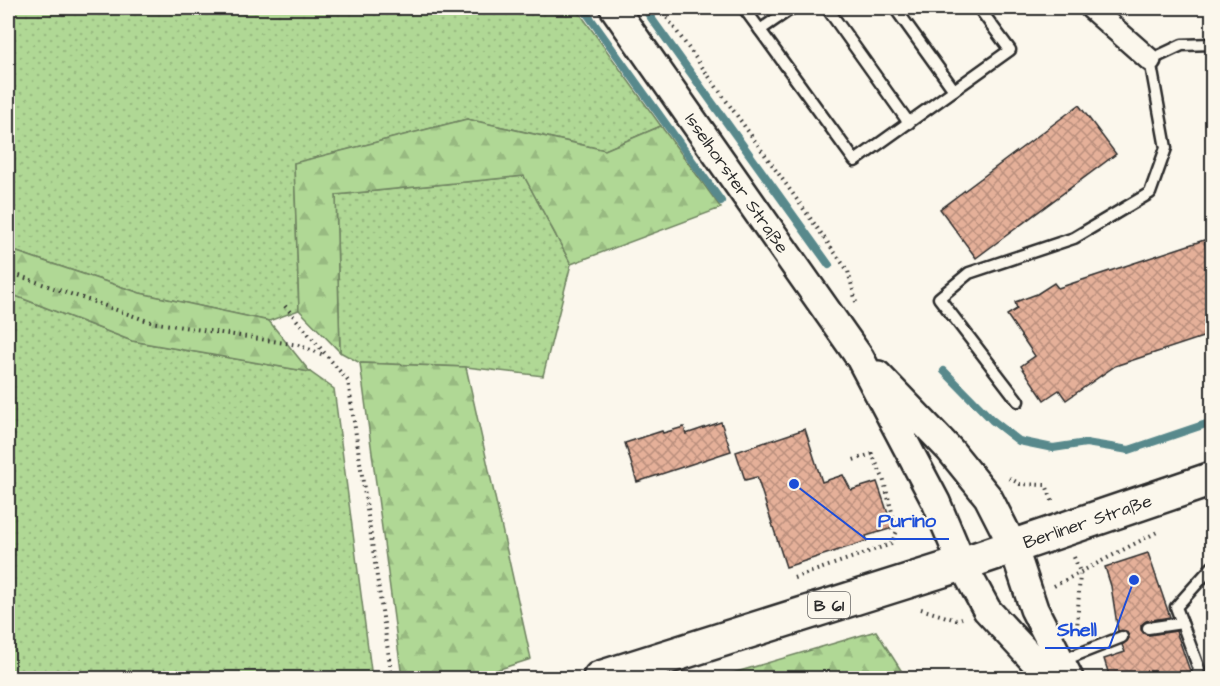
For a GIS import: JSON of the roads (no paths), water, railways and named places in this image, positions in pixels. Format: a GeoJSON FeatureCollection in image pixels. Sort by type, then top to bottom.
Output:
{"type":"FeatureCollection","features":[{"type":"Feature","properties":{"kind":"main road","name":"Berliner Straße"},"geometry":{"type":"LineString","coordinates":[[962,564],[1212,479]]}},
{"type":"Feature","properties":{"kind":"main road","name":"B 61"},"geometry":{"type":"LineString","coordinates":[[610,677],[962,564]]}},
{"type":"Feature","properties":{"kind":"street","name":"Isselhorster Straße"},"geometry":{"type":"LineString","coordinates":[[614,8],[860,358],[936,502],[962,564],[987,610],[1060,668]]}},
{"type":"Feature","properties":{"kind":"street"},"geometry":{"type":"LineString","coordinates":[[1091,8],[1150,60]]}},
{"type":"Feature","properties":{"kind":"street","name":"Isselhorster Straße"},"geometry":{"type":"LineString","coordinates":[[860,358],[950,450],[988,497],[1013,546],[1034,609],[1060,668]]}},
{"type":"Feature","properties":{"kind":"lane"},"geometry":{"type":"LineString","coordinates":[[744,8],[855,161],[1010,50],[979,8]]}},
{"type":"Feature","properties":{"kind":"lane"},"geometry":{"type":"LineString","coordinates":[[760,30],[792,8]]}},
{"type":"Feature","properties":{"kind":"lane"},"geometry":{"type":"LineString","coordinates":[[827,8],[909,123]]}},
{"type":"Feature","properties":{"kind":"lane"},"geometry":{"type":"LineString","coordinates":[[895,8],[954,90]]}},
{"type":"Feature","properties":{"kind":"lane"},"geometry":{"type":"LineString","coordinates":[[1018,401],[939,298],[969,273],[1074,238],[1150,193],[1166,148],[1150,60],[1182,45],[1212,44]]}},
{"type":"Feature","properties":{"kind":"lane"},"geometry":{"type":"LineString","coordinates":[[1196,678],[1199,669],[1176,607],[1212,567]]}},
{"type":"Feature","properties":{"kind":"lane"},"geometry":{"type":"LineString","coordinates":[[1148,628],[1182,623]]}},
{"type":"Feature","properties":{"kind":"lane"},"geometry":{"type":"LineString","coordinates":[[1060,668],[1122,637]]}},
{"type":"Feature","properties":{"kind":"waterway"},"geometry":{"type":"LineString","coordinates":[[583,8],[721,201]]}},
{"type":"Feature","properties":{"kind":"waterway"},"geometry":{"type":"LineString","coordinates":[[644,8],[829,265]]}},
{"type":"Feature","properties":{"kind":"waterway"},"geometry":{"type":"LineString","coordinates":[[944,371],[992,420],[1019,441],[1053,448],[1086,443],[1129,450],[1212,422]]}},
{"type":"Feature","properties":{"kind":"place","name":"Purino"},"geometry":{"type":"Point","coordinates":[794,484]}},
{"type":"Feature","properties":{"kind":"place","name":"Shell"},"geometry":{"type":"Point","coordinates":[1134,580]}}]}
